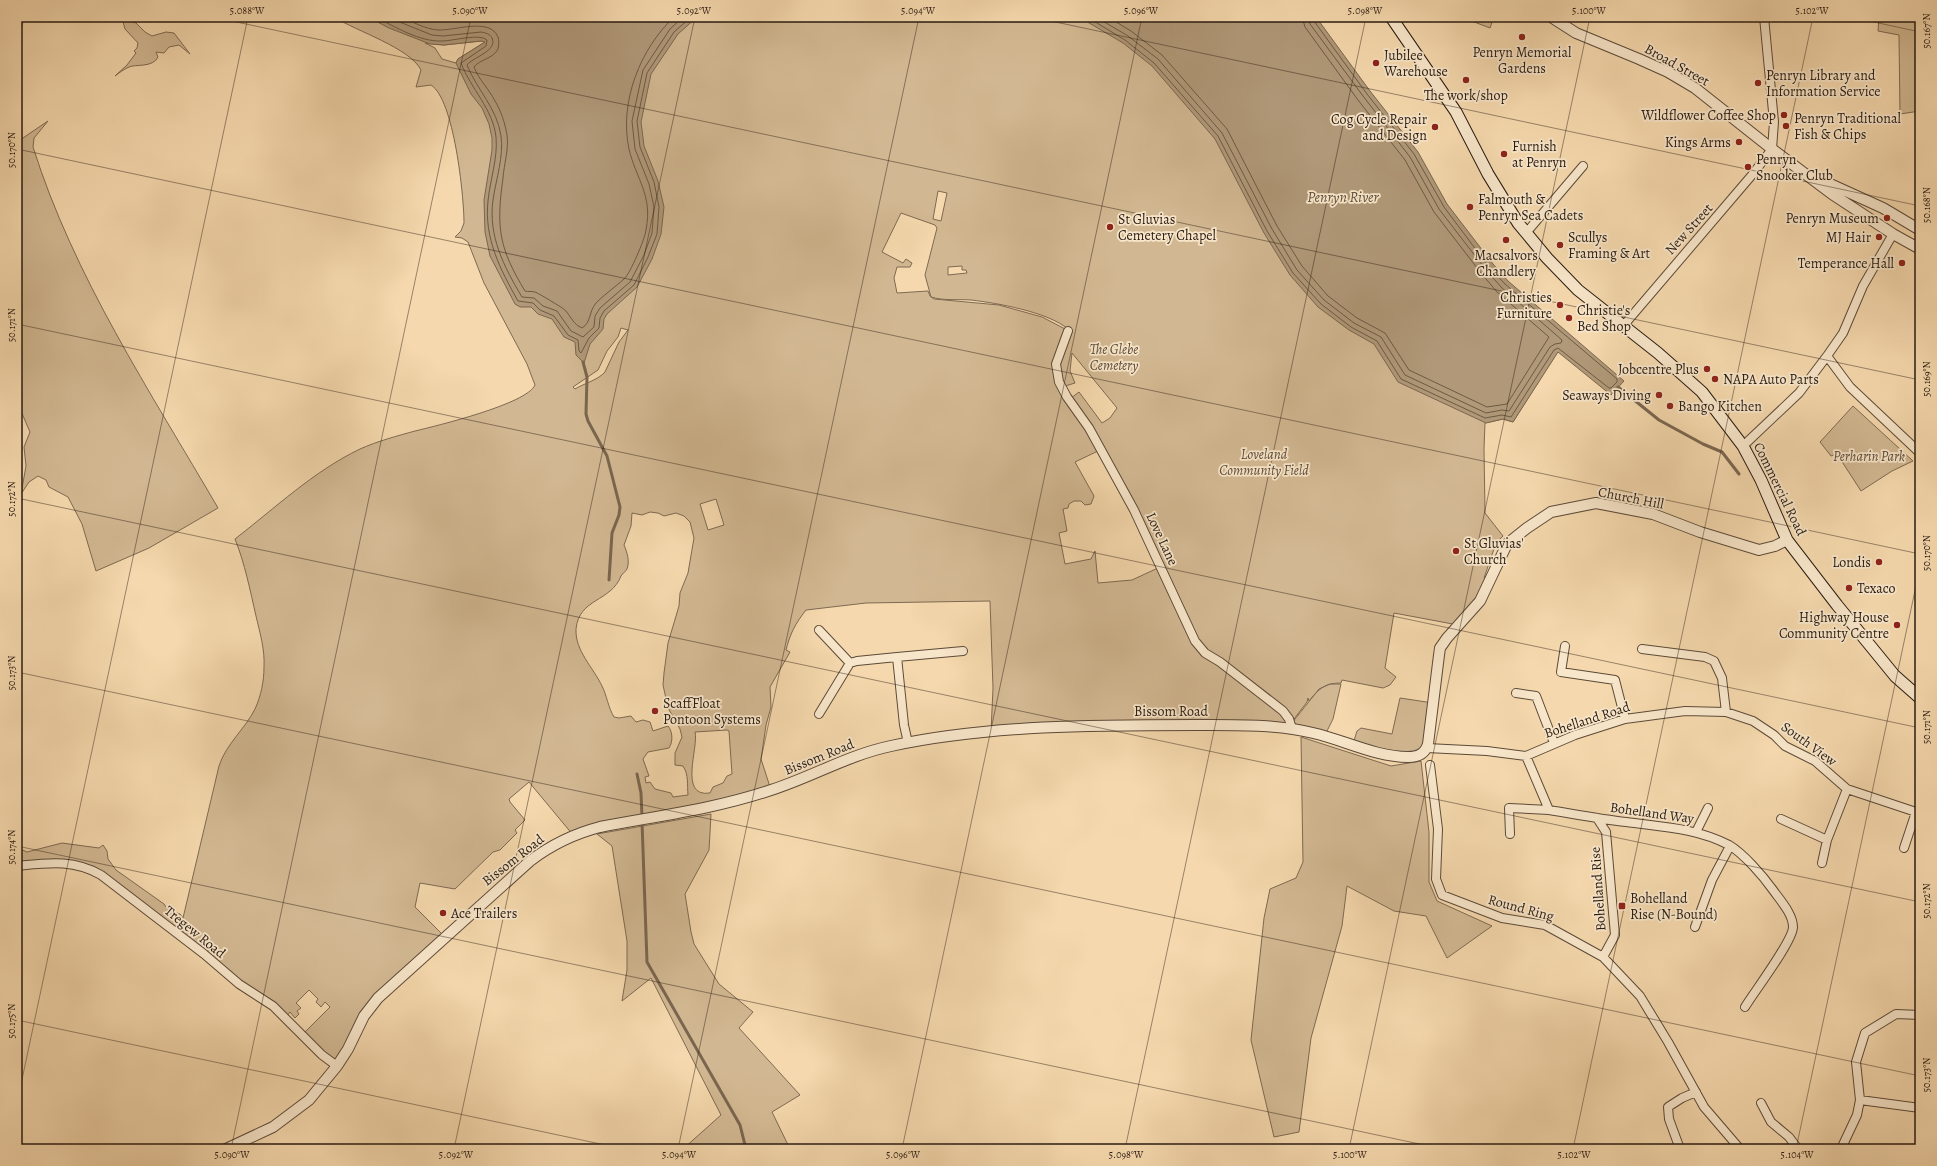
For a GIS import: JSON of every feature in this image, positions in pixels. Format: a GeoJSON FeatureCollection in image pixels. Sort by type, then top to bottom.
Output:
{"type":"FeatureCollection","features":[{"type":"Feature","properties":{"kind":"main road","name":"Commercial Road"},"geometry":{"type":"LineString","coordinates":[[1391,17],[1453,106],[1488,174],[1518,223],[1547,258],[1578,290],[1624,325],[1702,392],[1743,446],[1761,480],[1787,540],[1895,676],[1920,698]]}},
{"type":"Feature","properties":{"kind":"street"},"geometry":{"type":"LineString","coordinates":[[1764,17],[1774,122],[1772,149]]}},
{"type":"Feature","properties":{"kind":"street","name":"Broad Street"},"geometry":{"type":"LineString","coordinates":[[1556,19],[1576,33],[1657,67],[1695,88],[1772,149],[1808,175]]}},
{"type":"Feature","properties":{"kind":"street","name":"New Street"},"geometry":{"type":"LineString","coordinates":[[1624,325],[1743,186],[1772,149]]}},
{"type":"Feature","properties":{"kind":"street"},"geometry":{"type":"LineString","coordinates":[[1526,233],[1583,166]]}},
{"type":"Feature","properties":{"kind":"street"},"geometry":{"type":"LineString","coordinates":[[1808,175],[1882,208],[1920,230]]}},
{"type":"Feature","properties":{"kind":"street"},"geometry":{"type":"LineString","coordinates":[[1808,175],[1832,194],[1893,234],[1920,249]]}},
{"type":"Feature","properties":{"kind":"street"},"geometry":{"type":"LineString","coordinates":[[1743,446],[1798,393],[1827,356],[1843,333],[1864,286],[1893,234]]}},
{"type":"Feature","properties":{"kind":"street","name":"Love Lane"},"geometry":{"type":"LineString","coordinates":[[1068,331],[1056,364],[1059,382],[1067,397],[1089,428],[1134,510],[1195,641],[1205,653],[1220,662],[1283,711],[1289,719],[1292,729]]}},
{"type":"Feature","properties":{"kind":"street"},"geometry":{"type":"LineString","coordinates":[[1827,356],[1850,388],[1920,453]]}},
{"type":"Feature","properties":{"kind":"street","name":"Church Hill"},"geometry":{"type":"LineString","coordinates":[[1427,748],[1440,648],[1480,601],[1507,544],[1551,512],[1596,503],[1653,514],[1700,532],[1759,550],[1775,546],[1787,540]]}},
{"type":"Feature","properties":{"kind":"street"},"geometry":{"type":"LineString","coordinates":[[819,630],[850,663]]}},
{"type":"Feature","properties":{"kind":"street"},"geometry":{"type":"LineString","coordinates":[[1565,646],[1561,672],[1615,680],[1625,719]]}},
{"type":"Feature","properties":{"kind":"street"},"geometry":{"type":"LineString","coordinates":[[1642,649],[1705,657],[1714,661],[1722,678],[1726,712]]}},
{"type":"Feature","properties":{"kind":"street"},"geometry":{"type":"LineString","coordinates":[[819,714],[850,663],[857,660],[963,651]]}},
{"type":"Feature","properties":{"kind":"street"},"geometry":{"type":"LineString","coordinates":[[897,657],[904,725],[908,743]]}},
{"type":"Feature","properties":{"kind":"street"},"geometry":{"type":"LineString","coordinates":[[1516,693],[1536,696],[1554,743]]}},
{"type":"Feature","properties":{"kind":"street","name":"Bohelland Road"},"geometry":{"type":"LineString","coordinates":[[1526,756],[1554,743],[1625,719],[1685,711],[1726,712]]}},
{"type":"Feature","properties":{"kind":"street","name":"South View"},"geometry":{"type":"LineString","coordinates":[[1726,712],[1753,721],[1774,734],[1785,746],[1815,761],[1847,789]]}},
{"type":"Feature","properties":{"kind":"street","name":"Bissom Road"},"geometry":{"type":"LineString","coordinates":[[226,1149],[259,1134],[286,1119],[319,1091],[348,1049],[364,1016],[378,998],[526,865],[552,846],[579,833],[711,807],[747,798],[785,785],[849,758],[908,743],[988,733],[1106,726],[1234,725],[1292,729],[1314,733],[1386,754],[1400,756],[1418,755],[1425,752],[1427,748]]}},
{"type":"Feature","properties":{"kind":"street"},"geometry":{"type":"LineString","coordinates":[[1427,748],[1487,751],[1526,756],[1548,810]]}},
{"type":"Feature","properties":{"kind":"street","name":"Round Ring"},"geometry":{"type":"LineString","coordinates":[[1430,765],[1438,829],[1436,879],[1442,895],[1502,918],[1545,924],[1603,957],[1640,996],[1668,1042],[1704,1107],[1740,1149]]}},
{"type":"Feature","properties":{"kind":"street"},"geometry":{"type":"LineString","coordinates":[[1822,863],[1826,840],[1847,789],[1916,812],[1904,848]]}},
{"type":"Feature","properties":{"kind":"street","name":"Bohelland Way"},"geometry":{"type":"LineString","coordinates":[[1510,834],[1509,808],[1548,810],[1596,818],[1679,828],[1696,832],[1730,846],[1765,878],[1784,905],[1794,927],[1787,943],[1745,1007]]}},
{"type":"Feature","properties":{"kind":"street"},"geometry":{"type":"LineString","coordinates":[[1696,832],[1708,808]]}},
{"type":"Feature","properties":{"kind":"street","name":"Bohelland Rise"},"geometry":{"type":"LineString","coordinates":[[1596,818],[1606,832],[1615,935],[1603,957]]}},
{"type":"Feature","properties":{"kind":"street"},"geometry":{"type":"LineString","coordinates":[[1780,819],[1826,840]]}},
{"type":"Feature","properties":{"kind":"street"},"geometry":{"type":"LineString","coordinates":[[1695,927],[1712,880],[1730,846]]}},
{"type":"Feature","properties":{"kind":"street","name":"Tregew Road"},"geometry":{"type":"LineString","coordinates":[[17,866],[58,862],[85,867],[101,875],[204,954],[238,984],[273,1006],[322,1055],[337,1066]]}},
{"type":"Feature","properties":{"kind":"street"},"geometry":{"type":"LineString","coordinates":[[1841,1149],[1856,1115],[1860,1100],[1856,1062],[1865,1033],[1896,1014],[1920,1015]]}},
{"type":"Feature","properties":{"kind":"street"},"geometry":{"type":"LineString","coordinates":[[1680,1149],[1669,1118],[1668,1107],[1682,1098],[1696,1092]]}},
{"type":"Feature","properties":{"kind":"street"},"geometry":{"type":"LineString","coordinates":[[1860,1100],[1920,1108]]}},
{"type":"Feature","properties":{"kind":"street"},"geometry":{"type":"LineString","coordinates":[[1761,1102],[1771,1122],[1789,1137],[1798,1149]]}},
{"type":"Feature","properties":{"kind":"green space"},"geometry":{"type":"Polygon","coordinates":[[[334,17],[620,17],[618,29],[597,57],[592,75],[605,121],[588,168],[585,188],[585,205],[592,237],[605,262],[607,274],[602,292],[589,301],[581,311],[579,334],[580,350],[583,361],[581,333],[584,310],[604,295],[610,279],[609,259],[600,247],[590,216],[588,183],[591,165],[608,120],[597,87],[596,71],[607,47],[621,31],[624,17],[1279,17],[1282,25],[1308,61],[1411,176],[1419,215],[1493,309],[1522,322],[1558,351],[1513,422],[1503,419],[1485,423],[1485,513],[1503,536],[1496,543],[1484,578],[1490,579],[1478,603],[1458,625],[1394,613],[1385,668],[1396,677],[1390,685],[1383,688],[1342,680],[1341,683],[1330,684],[1319,690],[1309,701],[1308,698],[1307,702],[1291,723],[1289,720],[1291,728],[1233,724],[1132,724],[991,732],[993,688],[990,601],[866,603],[806,610],[793,629],[786,650],[790,652],[770,687],[771,707],[766,725],[761,759],[771,790],[718,805],[599,827],[573,835],[529,782],[509,799],[525,820],[515,830],[517,833],[500,850],[493,852],[455,889],[420,883],[415,907],[444,936],[378,997],[364,1016],[337,1066],[322,1055],[303,1034],[330,1007],[325,1002],[321,1007],[316,1002],[318,999],[309,990],[296,1003],[301,1008],[297,1011],[299,1014],[295,1018],[290,1012],[286,1017],[263,998],[239,984],[125,891],[96,871],[79,864],[57,862],[17,866],[18,848],[27,852],[62,843],[99,848],[103,845],[107,851],[108,859],[116,870],[164,904],[168,910],[180,914],[183,918],[219,766],[226,751],[255,709],[263,683],[264,654],[262,642],[247,577],[235,539],[311,479],[343,458],[360,449],[388,439],[499,407],[516,400],[535,385],[527,364],[484,283],[468,242],[462,238],[455,237],[461,231],[464,223],[464,210],[460,171],[452,128],[446,109],[439,94],[431,85],[416,87],[421,70],[415,62],[406,54],[382,40],[334,17]],[[481,41],[444,45],[425,43],[435,48],[442,59],[456,63],[458,59],[485,42],[481,41]],[[938,191],[933,219],[941,221],[947,193],[938,191]],[[901,213],[882,252],[903,263],[906,259],[912,263],[910,267],[897,267],[894,278],[897,293],[928,291],[931,297],[925,275],[937,228],[935,225],[901,213]],[[962,266],[948,267],[948,275],[967,273],[966,270],[962,270],[962,266]],[[932,297],[934,299],[999,305],[1042,317],[1067,330],[1058,357],[1067,336],[1068,329],[1059,323],[1022,309],[994,303],[932,297]],[[621,328],[618,337],[607,351],[598,370],[573,387],[575,389],[605,372],[619,342],[628,330],[621,328]],[[1072,353],[1070,371],[1075,383],[1062,387],[1057,379],[1067,398],[1084,422],[1100,450],[1075,462],[1094,496],[1091,504],[1085,505],[1081,501],[1074,501],[1069,504],[1068,508],[1063,509],[1067,531],[1059,533],[1065,564],[1091,559],[1095,551],[1098,583],[1132,580],[1160,567],[1195,641],[1201,650],[1287,717],[1283,711],[1221,662],[1205,652],[1196,641],[1134,508],[1085,420],[1071,398],[1079,392],[1102,423],[1110,418],[1117,408],[1072,353]],[[716,499],[700,504],[708,530],[724,525],[716,499]],[[650,512],[642,515],[632,513],[631,526],[624,545],[628,560],[627,569],[610,591],[589,605],[583,611],[578,619],[576,637],[581,652],[602,686],[614,717],[619,718],[631,716],[636,722],[643,720],[650,722],[653,731],[668,726],[670,728],[672,737],[669,748],[648,752],[643,759],[649,776],[645,777],[646,783],[650,782],[655,789],[671,793],[673,797],[688,795],[685,769],[683,766],[675,765],[675,753],[682,737],[680,729],[668,708],[663,685],[668,643],[679,606],[680,593],[688,573],[694,538],[690,522],[684,516],[676,513],[664,516],[658,513],[650,512]],[[729,731],[695,732],[692,780],[695,788],[700,792],[710,793],[713,787],[723,783],[727,776],[732,774],[729,731]]]}},
{"type":"Feature","properties":{"kind":"green space"},"geometry":{"type":"Polygon","coordinates":[[[1461,17],[1494,17],[1490,28],[1461,17]]]}},
{"type":"Feature","properties":{"kind":"green space"},"geometry":{"type":"Polygon","coordinates":[[[1879,17],[1920,17],[1920,111],[1900,114],[1899,35],[1878,31],[1879,17]]]}},
{"type":"Feature","properties":{"kind":"green space"},"geometry":{"type":"Polygon","coordinates":[[[122,18],[136,23],[145,32],[152,36],[166,32],[174,33],[190,54],[179,45],[169,47],[164,53],[156,52],[158,57],[152,63],[129,67],[115,76],[127,65],[136,53],[134,51],[137,48],[138,43],[125,29],[122,18]]]}},
{"type":"Feature","properties":{"kind":"green space"},"geometry":{"type":"Polygon","coordinates":[[[48,121],[34,138],[33,147],[50,195],[70,242],[92,288],[140,377],[218,508],[149,548],[96,571],[82,524],[68,497],[49,487],[46,480],[38,476],[29,482],[21,494],[26,466],[24,447],[30,432],[17,402],[17,142],[48,121]]]}},
{"type":"Feature","properties":{"kind":"green space","name":"Perharin Park"},"geometry":{"type":"Polygon","coordinates":[[[1853,406],[1913,461],[1892,471],[1861,491],[1837,454],[1831,456],[1820,442],[1853,406]]]}},
{"type":"Feature","properties":{"kind":"green space"},"geometry":{"type":"Polygon","coordinates":[[[1330,684],[1341,684],[1333,719],[1325,735],[1291,724],[1319,689],[1330,684]]]}},
{"type":"Feature","properties":{"kind":"green space"},"geometry":{"type":"Polygon","coordinates":[[[1400,698],[1433,703],[1428,740],[1413,756],[1353,744],[1357,731],[1361,728],[1392,734],[1400,698]]]}},
{"type":"Feature","properties":{"kind":"green space"},"geometry":{"type":"Polygon","coordinates":[[[1301,737],[1391,766],[1421,761],[1429,832],[1429,882],[1437,901],[1492,926],[1447,958],[1426,916],[1394,911],[1347,886],[1342,926],[1311,1038],[1299,1132],[1274,1137],[1251,1040],[1264,918],[1270,889],[1296,878],[1303,862],[1301,737]]]}},
{"type":"Feature","properties":{"kind":"green space"},"geometry":{"type":"Polygon","coordinates":[[[711,814],[709,850],[685,894],[691,932],[694,944],[719,984],[753,1012],[739,1028],[800,1095],[772,1112],[790,1149],[683,1149],[721,1115],[651,978],[622,1001],[627,970],[627,941],[612,846],[597,834],[711,814]]]}},
{"type":"Feature","properties":{"kind":"water"},"geometry":{"type":"Polygon","coordinates":[[[368,17],[697,17],[678,34],[651,74],[641,122],[644,146],[658,181],[664,207],[661,234],[652,259],[637,287],[607,314],[604,319],[603,329],[590,344],[584,363],[576,355],[575,342],[564,337],[552,319],[538,314],[531,307],[520,307],[515,304],[490,256],[485,232],[484,200],[492,150],[492,138],[489,124],[482,108],[471,94],[456,63],[458,59],[485,42],[481,41],[444,45],[430,44],[389,28],[368,17]]]}},
{"type":"Feature","properties":{"kind":"water","name":"Penryn River"},"geometry":{"type":"Polygon","coordinates":[[[1079,17],[1316,17],[1370,91],[1418,152],[1447,204],[1493,264],[1508,281],[1624,381],[1611,395],[1558,352],[1513,422],[1503,419],[1486,423],[1398,382],[1374,344],[1349,330],[1318,307],[1290,275],[1264,233],[1215,139],[1152,66],[1123,43],[1079,17]]]}},
{"type":"Feature","properties":{"kind":"waterway"},"geometry":{"type":"LineString","coordinates":[[583,362],[587,377],[586,414],[588,421],[607,456],[620,507],[619,515],[612,533],[609,580]]}},
{"type":"Feature","properties":{"kind":"waterway"},"geometry":{"type":"LineString","coordinates":[[1618,387],[1659,420],[1703,444],[1722,452],[1739,474]]}},
{"type":"Feature","properties":{"kind":"waterway"},"geometry":{"type":"LineString","coordinates":[[637,774],[641,793],[642,817]]}},
{"type":"Feature","properties":{"kind":"waterway"},"geometry":{"type":"LineString","coordinates":[[642,822],[647,962],[740,1125],[746,1149]]}},
{"type":"Feature","properties":{"kind":"place","name":"Penryn Memorial Gardens"},"geometry":{"type":"Point","coordinates":[1522,37]}},
{"type":"Feature","properties":{"kind":"place","name":"Jubilee Warehouse"},"geometry":{"type":"Point","coordinates":[1376,63]}},
{"type":"Feature","properties":{"kind":"place","name":"The work/shop"},"geometry":{"type":"Point","coordinates":[1466,80]}},
{"type":"Feature","properties":{"kind":"place","name":"Penryn Library and Information Service"},"geometry":{"type":"Point","coordinates":[1758,83]}},
{"type":"Feature","properties":{"kind":"place","name":"Wildflower Coffee Shop"},"geometry":{"type":"Point","coordinates":[1784,115]}},
{"type":"Feature","properties":{"kind":"place","name":"Penryn Traditional Fish & Chips"},"geometry":{"type":"Point","coordinates":[1786,126]}},
{"type":"Feature","properties":{"kind":"place","name":"Cog Cycle Repair and Design"},"geometry":{"type":"Point","coordinates":[1435,127]}},
{"type":"Feature","properties":{"kind":"place","name":"Kings Arms"},"geometry":{"type":"Point","coordinates":[1739,142]}},
{"type":"Feature","properties":{"kind":"place","name":"Furnish at Penryn"},"geometry":{"type":"Point","coordinates":[1504,154]}},
{"type":"Feature","properties":{"kind":"place","name":"Penryn Snooker Club"},"geometry":{"type":"Point","coordinates":[1748,167]}},
{"type":"Feature","properties":{"kind":"place","name":"Falmouth & Penryn Sea Cadets"},"geometry":{"type":"Point","coordinates":[1470,207]}},
{"type":"Feature","properties":{"kind":"place","name":"Penryn Museum"},"geometry":{"type":"Point","coordinates":[1887,218]}},
{"type":"Feature","properties":{"kind":"place","name":"St Gluvias Cemetery Chapel"},"geometry":{"type":"Point","coordinates":[1110,227]}},
{"type":"Feature","properties":{"kind":"place","name":"MJ Hair"},"geometry":{"type":"Point","coordinates":[1879,237]}},
{"type":"Feature","properties":{"kind":"place","name":"Macsalvors Chandlery"},"geometry":{"type":"Point","coordinates":[1506,240]}},
{"type":"Feature","properties":{"kind":"place","name":"Scullys Framing & Art"},"geometry":{"type":"Point","coordinates":[1560,245]}},
{"type":"Feature","properties":{"kind":"place","name":"Temperance Hall"},"geometry":{"type":"Point","coordinates":[1902,263]}},
{"type":"Feature","properties":{"kind":"place","name":"Christies Furniture"},"geometry":{"type":"Point","coordinates":[1560,305]}},
{"type":"Feature","properties":{"kind":"place","name":"Christie's Bed Shop"},"geometry":{"type":"Point","coordinates":[1569,318]}},
{"type":"Feature","properties":{"kind":"place","name":"Jobcentre Plus"},"geometry":{"type":"Point","coordinates":[1707,369]}},
{"type":"Feature","properties":{"kind":"place","name":"NAPA Auto Parts"},"geometry":{"type":"Point","coordinates":[1715,379]}},
{"type":"Feature","properties":{"kind":"place","name":"Seaways Diving"},"geometry":{"type":"Point","coordinates":[1659,395]}},
{"type":"Feature","properties":{"kind":"place","name":"Bango Kitchen"},"geometry":{"type":"Point","coordinates":[1670,406]}},
{"type":"Feature","properties":{"kind":"place","name":"St Gluvias' Church"},"geometry":{"type":"Point","coordinates":[1456,551]}},
{"type":"Feature","properties":{"kind":"place","name":"Londis"},"geometry":{"type":"Point","coordinates":[1879,562]}},
{"type":"Feature","properties":{"kind":"place","name":"Texaco"},"geometry":{"type":"Point","coordinates":[1849,588]}},
{"type":"Feature","properties":{"kind":"place","name":"Highway House Community Centre"},"geometry":{"type":"Point","coordinates":[1897,625]}},
{"type":"Feature","properties":{"kind":"place","name":"ScaffFloat Pontoon Systems"},"geometry":{"type":"Point","coordinates":[655,711]}},
{"type":"Feature","properties":{"kind":"place","name":"Bohelland Rise (N-Bound)"},"geometry":{"type":"Point","coordinates":[1622,906]}},
{"type":"Feature","properties":{"kind":"place","name":"Ace Trailers"},"geometry":{"type":"Point","coordinates":[443,913]}},
{"type":"Feature","properties":{"kind":"park label","name":"The Glebe Cemetery"},"geometry":{"type":"Point","coordinates":[1114,358]}},
{"type":"Feature","properties":{"kind":"park label","name":"Loveland Community Field"},"geometry":{"type":"Point","coordinates":[1264,462]}}]}
